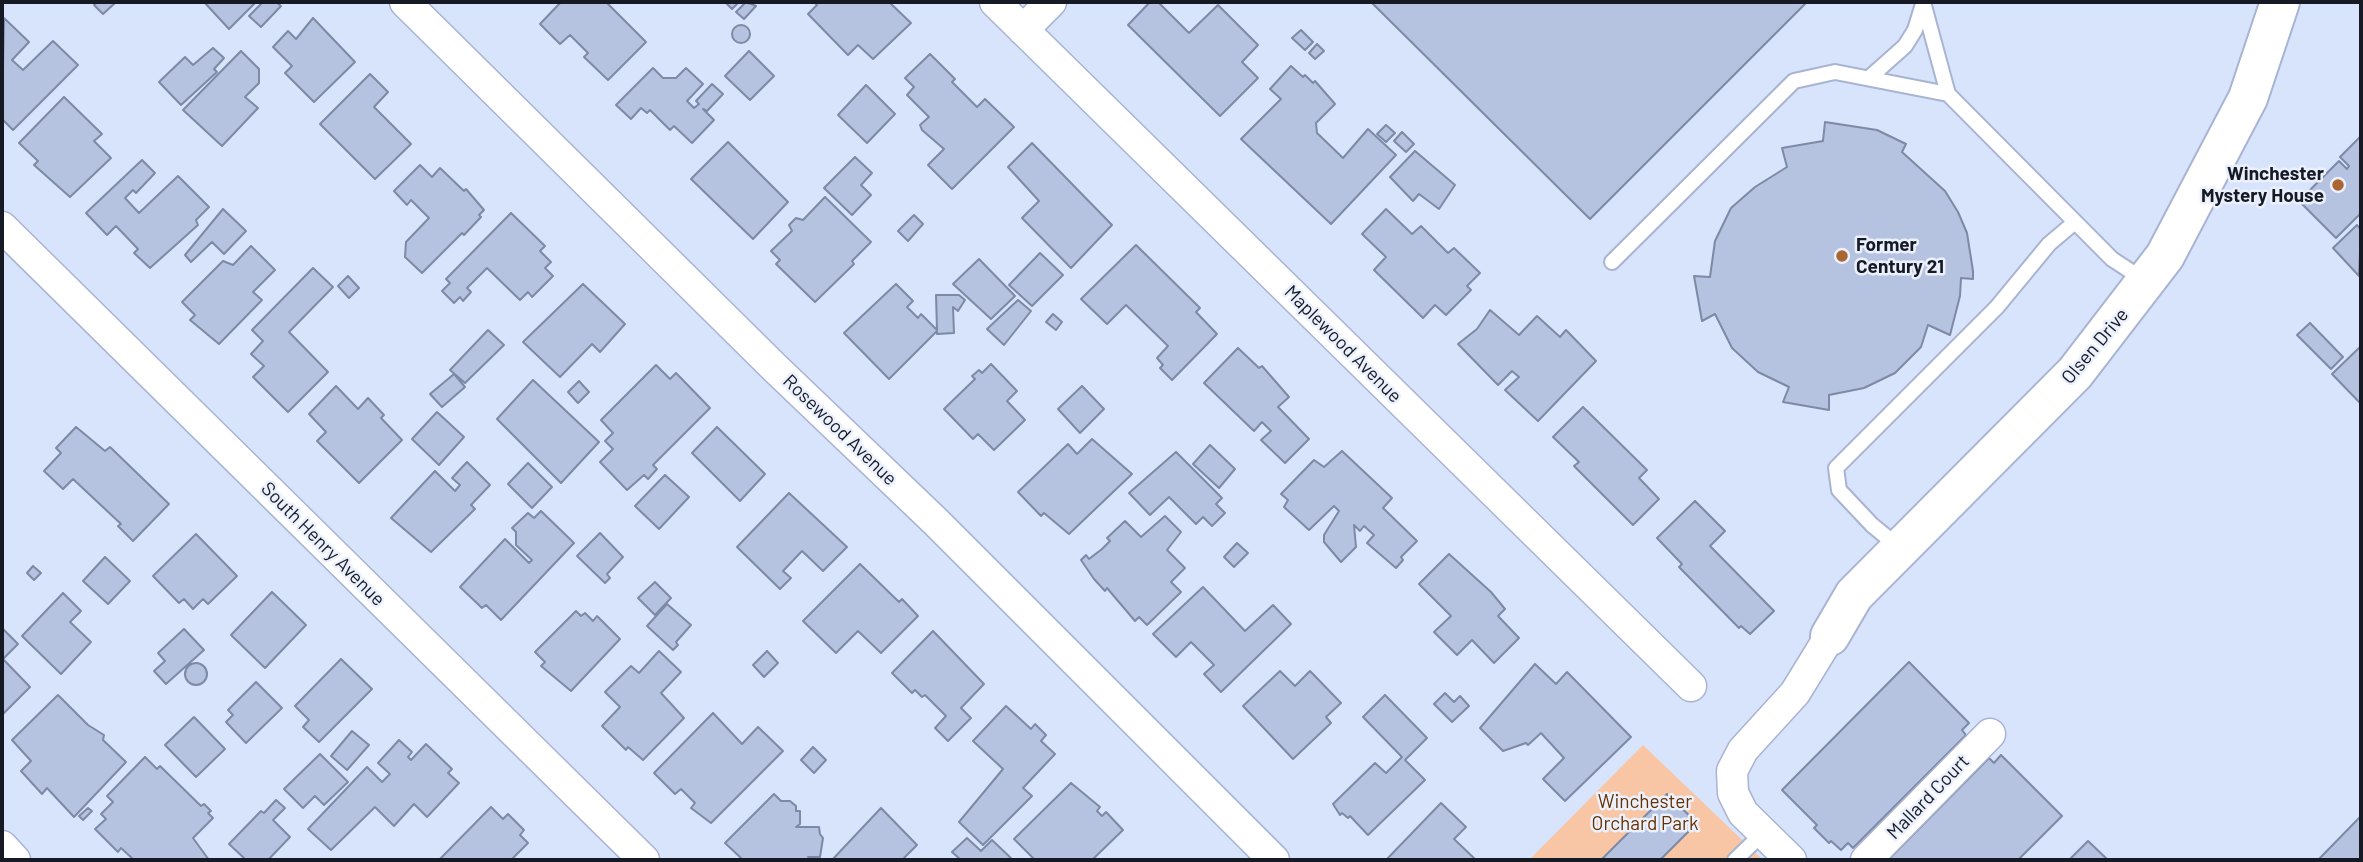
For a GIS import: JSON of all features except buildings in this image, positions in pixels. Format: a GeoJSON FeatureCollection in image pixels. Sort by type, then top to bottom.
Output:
{"type":"FeatureCollection","features":[{"type":"Feature","properties":{"kind":"street","name":"Rosewood Avenue"},"geometry":{"type":"LineString","coordinates":[[405,2],[774,367],[955,541],[1274,860]]}},
{"type":"Feature","properties":{"kind":"street","name":"Maplewood Avenue"},"geometry":{"type":"LineString","coordinates":[[995,2],[1691,686]]}},
{"type":"Feature","properties":{"kind":"street"},"geometry":{"type":"LineString","coordinates":[[1023,30],[1051,2]]}},
{"type":"Feature","properties":{"kind":"street","name":"Olsen Drive"},"geometry":{"type":"LineString","coordinates":[[1830,636],[1854,595],[2075,373],[2146,281],[2171,244],[2248,99],[2280,2]]}},
{"type":"Feature","properties":{"kind":"street","name":"South Henry Avenue"},"geometry":{"type":"LineString","coordinates":[[2,227],[644,860]]}},
{"type":"Feature","properties":{"kind":"street"},"geometry":{"type":"LineString","coordinates":[[1791,860],[1743,813],[1733,793],[1732,771],[1743,750],[1795,692],[1830,636]]}},
{"type":"Feature","properties":{"kind":"street","name":"Mallard Court"},"geometry":{"type":"LineString","coordinates":[[1866,860],[1990,734]]}},
{"type":"Feature","properties":{"kind":"street"},"geometry":{"type":"LineString","coordinates":[[2,846],[15,860]]}},
{"type":"Feature","properties":{"kind":"lane"},"geometry":{"type":"LineString","coordinates":[[1923,2],[1948,93],[2112,259],[2146,281]]}},
{"type":"Feature","properties":{"kind":"lane"},"geometry":{"type":"LineString","coordinates":[[1869,78],[1905,46],[1915,30],[1923,2]]}},
{"type":"Feature","properties":{"kind":"lane"},"geometry":{"type":"LineString","coordinates":[[1612,262],[1794,81],[1835,72],[1948,93]]}},
{"type":"Feature","properties":{"kind":"lane"},"geometry":{"type":"LineString","coordinates":[[1900,548],[1872,525],[1839,490],[1836,468],[1997,307],[2049,244],[2075,222]]}},
{"type":"Feature","properties":{"kind":"lane"},"geometry":{"type":"LineString","coordinates":[[1735,860],[1763,833]]}},
{"type":"Feature","properties":{"kind":"green space","name":"Winchester Orchard Park"},"geometry":{"type":"Polygon","coordinates":[[[1643,745],[1762,859],[1762,860],[1529,860],[1643,745]]]}},
{"type":"Feature","properties":{"kind":"place","name":"Winchester Mystery House"},"geometry":{"type":"Point","coordinates":[2338,185]}},
{"type":"Feature","properties":{"kind":"place","name":"Former Century 21"},"geometry":{"type":"Point","coordinates":[1842,256]}}]}
